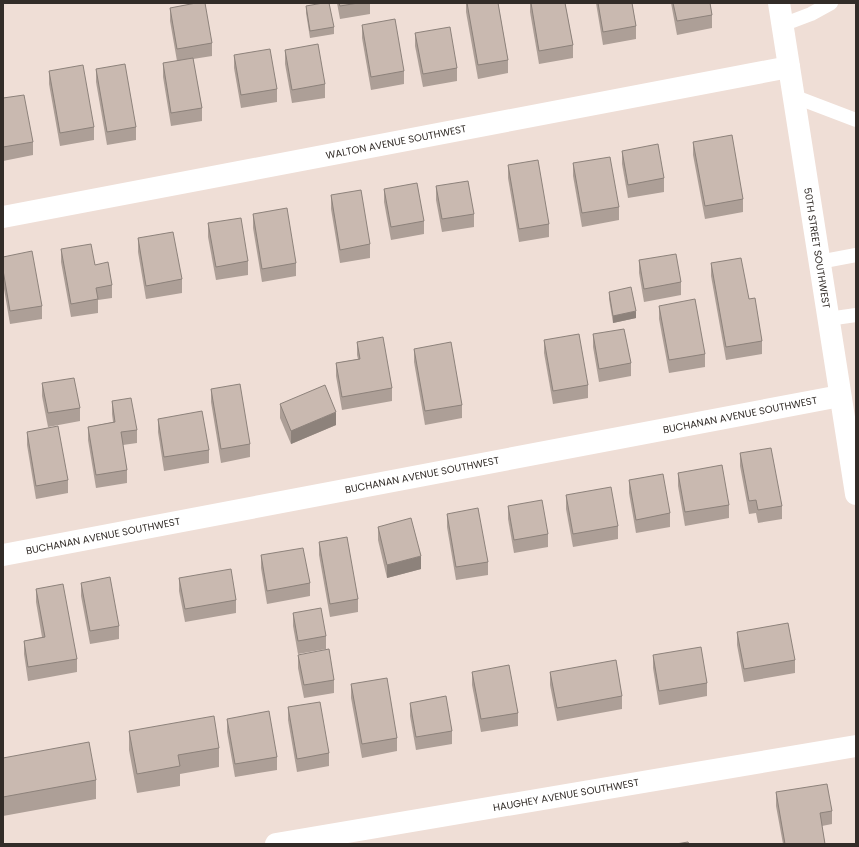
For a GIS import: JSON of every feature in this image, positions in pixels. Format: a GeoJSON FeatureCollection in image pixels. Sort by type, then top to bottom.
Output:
{"type":"FeatureCollection","features":[{"type":"Feature","properties":{"kind":"street","name":"50TH STREET SOUTHWEST"},"geometry":{"type":"LineString","coordinates":[[779,3],[856,494]]}},
{"type":"Feature","properties":{"kind":"street","name":"WALTON AVENUE SOUTHWEST"},"geometry":{"type":"LineString","coordinates":[[3,217],[789,67]]}},
{"type":"Feature","properties":{"kind":"street","name":"BUCHANAN AVENUE SOUTHWEST"},"geometry":{"type":"LineString","coordinates":[[3,555],[840,396]]}},
{"type":"Feature","properties":{"kind":"street","name":"HAUGHEY AVENUE SOUTHWEST"},"geometry":{"type":"LineString","coordinates":[[276,844],[856,746]]}},
{"type":"Feature","properties":{"kind":"lane"},"geometry":{"type":"LineString","coordinates":[[782,25],[812,14],[831,3]]}},
{"type":"Feature","properties":{"kind":"lane"},"geometry":{"type":"LineString","coordinates":[[793,96],[856,120]]}},
{"type":"Feature","properties":{"kind":"lane"},"geometry":{"type":"LineString","coordinates":[[820,262],[856,256]]}},
{"type":"Feature","properties":{"kind":"lane"},"geometry":{"type":"LineString","coordinates":[[828,320],[856,315]]}},
{"type":"Feature","properties":{"kind":"building"},"geometry":{"type":"Polygon","coordinates":[[[196,3],[205,3],[212,43],[177,49],[170,8],[196,3]]]}},
{"type":"Feature","properties":{"kind":"building"},"geometry":{"type":"Polygon","coordinates":[[[329,3],[334,27],[310,31],[306,6],[329,3]]]}},
{"type":"Feature","properties":{"kind":"building"},"geometry":{"type":"Polygon","coordinates":[[[339,3],[358,3],[340,6],[339,3]]]}},
{"type":"Feature","properties":{"kind":"building"},"geometry":{"type":"Polygon","coordinates":[[[467,3],[498,3],[508,60],[478,65],[467,3]]]}},
{"type":"Feature","properties":{"kind":"building"},"geometry":{"type":"Polygon","coordinates":[[[531,3],[565,3],[573,45],[539,51],[531,3]]]}},
{"type":"Feature","properties":{"kind":"building"},"geometry":{"type":"Polygon","coordinates":[[[598,3],[632,3],[636,26],[603,32],[598,3]]]}},
{"type":"Feature","properties":{"kind":"building"},"geometry":{"type":"Polygon","coordinates":[[[673,3],[710,3],[712,15],[677,21],[673,3]]]}},
{"type":"Feature","properties":{"kind":"building"},"geometry":{"type":"Polygon","coordinates":[[[395,19],[404,71],[371,77],[362,25],[395,19]]]}},
{"type":"Feature","properties":{"kind":"building"},"geometry":{"type":"Polygon","coordinates":[[[450,27],[457,68],[423,74],[415,33],[450,27]]]}},
{"type":"Feature","properties":{"kind":"building"},"geometry":{"type":"Polygon","coordinates":[[[318,44],[325,84],[292,90],[285,50],[318,44]]]}},
{"type":"Feature","properties":{"kind":"building"},"geometry":{"type":"Polygon","coordinates":[[[270,49],[277,89],[241,95],[234,55],[270,49]]]}},
{"type":"Feature","properties":{"kind":"building"},"geometry":{"type":"Polygon","coordinates":[[[193,58],[202,108],[171,113],[163,63],[193,58]]]}},
{"type":"Feature","properties":{"kind":"building"},"geometry":{"type":"Polygon","coordinates":[[[125,64],[136,127],[107,132],[96,69],[125,64]]]}},
{"type":"Feature","properties":{"kind":"building"},"geometry":{"type":"Polygon","coordinates":[[[83,65],[94,127],[60,133],[49,71],[83,65]]]}},
{"type":"Feature","properties":{"kind":"building"},"geometry":{"type":"Polygon","coordinates":[[[24,95],[33,142],[3,147],[3,98],[24,95]]]}},
{"type":"Feature","properties":{"kind":"building"},"geometry":{"type":"Polygon","coordinates":[[[732,135],[743,199],[705,206],[693,142],[732,135]]]}},
{"type":"Feature","properties":{"kind":"building"},"geometry":{"type":"Polygon","coordinates":[[[658,144],[664,178],[628,185],[622,151],[658,144]]]}},
{"type":"Feature","properties":{"kind":"building"},"geometry":{"type":"Polygon","coordinates":[[[610,157],[619,207],[582,213],[573,163],[610,157]]]}},
{"type":"Feature","properties":{"kind":"building"},"geometry":{"type":"Polygon","coordinates":[[[538,160],[549,224],[519,229],[508,165],[538,160]]]}},
{"type":"Feature","properties":{"kind":"building"},"geometry":{"type":"Polygon","coordinates":[[[468,181],[474,214],[442,219],[436,186],[468,181]]]}},
{"type":"Feature","properties":{"kind":"building"},"geometry":{"type":"Polygon","coordinates":[[[417,183],[424,221],[391,227],[384,189],[417,183]]]}},
{"type":"Feature","properties":{"kind":"building"},"geometry":{"type":"Polygon","coordinates":[[[361,190],[370,244],[340,250],[331,195],[361,190]]]}},
{"type":"Feature","properties":{"kind":"building"},"geometry":{"type":"Polygon","coordinates":[[[287,208],[296,263],[262,269],[253,214],[287,208]]]}},
{"type":"Feature","properties":{"kind":"building"},"geometry":{"type":"Polygon","coordinates":[[[241,218],[248,261],[216,267],[208,223],[241,218]]]}},
{"type":"Feature","properties":{"kind":"building"},"geometry":{"type":"Polygon","coordinates":[[[173,232],[182,279],[146,286],[138,238],[173,232]]]}},
{"type":"Feature","properties":{"kind":"building"},"geometry":{"type":"Polygon","coordinates":[[[91,244],[95,265],[108,262],[112,285],[96,288],[98,299],[71,304],[61,249],[91,244]]]}},
{"type":"Feature","properties":{"kind":"building"},"geometry":{"type":"Polygon","coordinates":[[[32,251],[42,306],[10,311],[3,270],[3,257],[32,251]]]}},
{"type":"Feature","properties":{"kind":"building"},"geometry":{"type":"Polygon","coordinates":[[[676,254],[681,282],[644,289],[639,260],[676,254]]]}},
{"type":"Feature","properties":{"kind":"building"},"geometry":{"type":"Polygon","coordinates":[[[741,258],[749,299],[755,298],[762,341],[726,347],[711,263],[741,258]]]}},
{"type":"Feature","properties":{"kind":"building"},"geometry":{"type":"Polygon","coordinates":[[[631,287],[636,311],[613,316],[609,292],[631,287]]]}},
{"type":"Feature","properties":{"kind":"building"},"geometry":{"type":"Polygon","coordinates":[[[695,299],[705,354],[669,360],[659,306],[695,299]]]}},
{"type":"Feature","properties":{"kind":"building"},"geometry":{"type":"Polygon","coordinates":[[[624,329],[631,363],[599,369],[593,334],[624,329]]]}},
{"type":"Feature","properties":{"kind":"building"},"geometry":{"type":"Polygon","coordinates":[[[579,334],[588,385],[553,391],[544,340],[579,334]]]}},
{"type":"Feature","properties":{"kind":"building"},"geometry":{"type":"Polygon","coordinates":[[[383,337],[392,388],[342,397],[336,363],[360,359],[357,342],[383,337]]]}},
{"type":"Feature","properties":{"kind":"building"},"geometry":{"type":"Polygon","coordinates":[[[451,342],[462,405],[425,411],[414,349],[451,342]]]}},
{"type":"Feature","properties":{"kind":"building"},"geometry":{"type":"Polygon","coordinates":[[[74,378],[80,408],[48,413],[42,383],[74,378]]]}},
{"type":"Feature","properties":{"kind":"building"},"geometry":{"type":"Polygon","coordinates":[[[240,384],[250,444],[221,449],[211,389],[240,384]]]}},
{"type":"Feature","properties":{"kind":"building"},"geometry":{"type":"Polygon","coordinates":[[[325,385],[336,412],[291,431],[280,404],[325,385]]]}},
{"type":"Feature","properties":{"kind":"building"},"geometry":{"type":"Polygon","coordinates":[[[131,398],[137,430],[121,432],[127,470],[96,475],[88,427],[115,422],[112,401],[131,398]]]}},
{"type":"Feature","properties":{"kind":"building"},"geometry":{"type":"Polygon","coordinates":[[[202,411],[209,450],[164,457],[158,419],[202,411]]]}},
{"type":"Feature","properties":{"kind":"building"},"geometry":{"type":"Polygon","coordinates":[[[58,426],[68,480],[36,486],[27,432],[58,426]]]}},
{"type":"Feature","properties":{"kind":"building"},"geometry":{"type":"Polygon","coordinates":[[[771,448],[782,506],[758,510],[756,500],[749,501],[740,453],[771,448]]]}},
{"type":"Feature","properties":{"kind":"building"},"geometry":{"type":"Polygon","coordinates":[[[722,465],[729,505],[685,512],[678,473],[722,465]]]}},
{"type":"Feature","properties":{"kind":"building"},"geometry":{"type":"Polygon","coordinates":[[[663,474],[670,513],[636,520],[629,480],[663,474]]]}},
{"type":"Feature","properties":{"kind":"building"},"geometry":{"type":"Polygon","coordinates":[[[611,487],[618,526],[573,534],[566,495],[611,487]]]}},
{"type":"Feature","properties":{"kind":"building"},"geometry":{"type":"Polygon","coordinates":[[[542,500],[548,534],[514,540],[508,506],[542,500]]]}},
{"type":"Feature","properties":{"kind":"building"},"geometry":{"type":"Polygon","coordinates":[[[478,508],[488,562],[456,567],[447,514],[478,508]]]}},
{"type":"Feature","properties":{"kind":"building"},"geometry":{"type":"Polygon","coordinates":[[[411,518],[421,556],[387,565],[378,527],[411,518]]]}},
{"type":"Feature","properties":{"kind":"building"},"geometry":{"type":"Polygon","coordinates":[[[347,537],[358,599],[330,604],[319,542],[347,537]]]}},
{"type":"Feature","properties":{"kind":"building"},"geometry":{"type":"Polygon","coordinates":[[[303,548],[310,583],[267,591],[261,555],[303,548]]]}},
{"type":"Feature","properties":{"kind":"building"},"geometry":{"type":"Polygon","coordinates":[[[231,569],[236,600],[185,609],[179,578],[231,569]]]}},
{"type":"Feature","properties":{"kind":"building"},"geometry":{"type":"Polygon","coordinates":[[[110,577],[119,626],[90,631],[81,583],[110,577]]]}},
{"type":"Feature","properties":{"kind":"building"},"geometry":{"type":"Polygon","coordinates":[[[63,584],[77,659],[28,667],[24,641],[45,637],[36,589],[63,584]]]}},
{"type":"Feature","properties":{"kind":"building"},"geometry":{"type":"Polygon","coordinates":[[[321,608],[326,636],[298,641],[293,613],[321,608]]]}},
{"type":"Feature","properties":{"kind":"building"},"geometry":{"type":"Polygon","coordinates":[[[788,623],[795,660],[744,669],[737,632],[788,623]]]}},
{"type":"Feature","properties":{"kind":"building"},"geometry":{"type":"Polygon","coordinates":[[[701,647],[707,683],[659,691],[653,655],[701,647]]]}},
{"type":"Feature","properties":{"kind":"building"},"geometry":{"type":"Polygon","coordinates":[[[329,649],[334,680],[304,685],[298,655],[329,649]]]}},
{"type":"Feature","properties":{"kind":"building"},"geometry":{"type":"Polygon","coordinates":[[[616,660],[622,696],[557,708],[550,672],[616,660]]]}},
{"type":"Feature","properties":{"kind":"building"},"geometry":{"type":"Polygon","coordinates":[[[509,665],[518,713],[481,719],[472,672],[509,665]]]}},
{"type":"Feature","properties":{"kind":"building"},"geometry":{"type":"Polygon","coordinates":[[[387,678],[397,738],[362,744],[351,684],[387,678]]]}},
{"type":"Feature","properties":{"kind":"building"},"geometry":{"type":"Polygon","coordinates":[[[446,696],[452,731],[416,737],[410,703],[446,696]]]}},
{"type":"Feature","properties":{"kind":"building"},"geometry":{"type":"Polygon","coordinates":[[[320,702],[329,753],[297,759],[288,707],[320,702]]]}},
{"type":"Feature","properties":{"kind":"building"},"geometry":{"type":"Polygon","coordinates":[[[269,711],[277,757],[235,764],[227,719],[269,711]]]}},
{"type":"Feature","properties":{"kind":"building"},"geometry":{"type":"Polygon","coordinates":[[[214,716],[219,748],[178,755],[180,766],[137,774],[129,731],[214,716]]]}},
{"type":"Feature","properties":{"kind":"building"},"geometry":{"type":"Polygon","coordinates":[[[89,742],[96,780],[3,797],[3,758],[89,742]]]}},
{"type":"Feature","properties":{"kind":"building"},"geometry":{"type":"Polygon","coordinates":[[[827,784],[832,811],[820,813],[825,844],[785,844],[776,792],[827,784]]]}},
{"type":"Feature","properties":{"kind":"building"},"geometry":{"type":"Polygon","coordinates":[[[688,842],[689,844],[676,844],[688,842]]]}}]}
